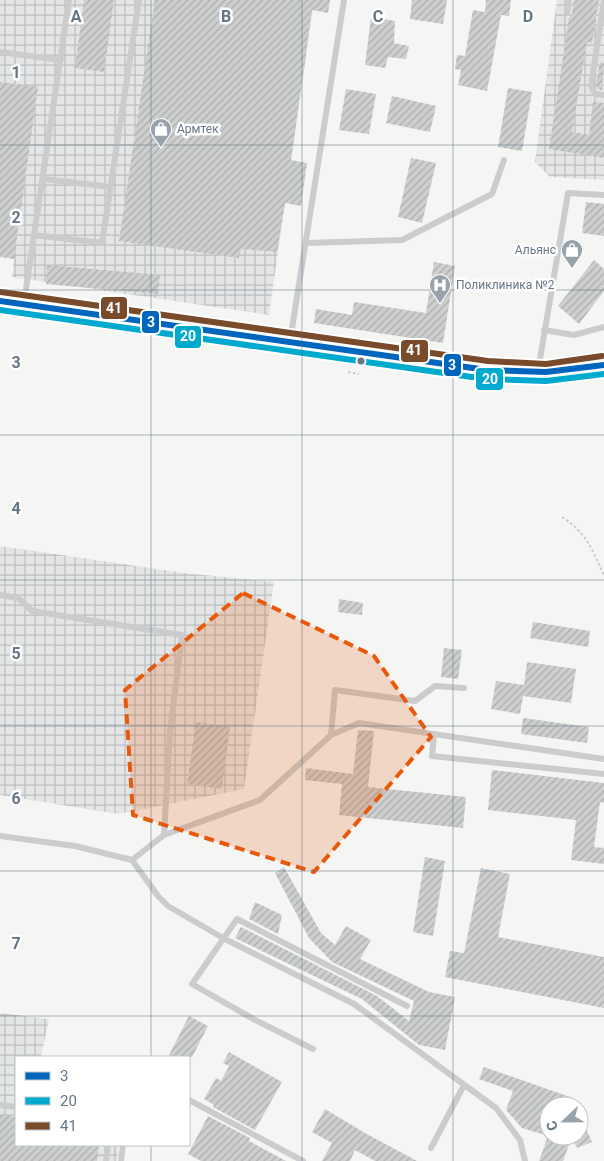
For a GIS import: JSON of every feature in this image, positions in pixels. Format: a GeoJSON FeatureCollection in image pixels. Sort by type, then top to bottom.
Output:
{"type":"FeatureCollection","features":[{"type":"Feature","properties":{"kind":"main road"},"geometry":{"type":"LineString","coordinates":[[0,301],[22,309],[289,346],[487,370],[538,374],[568,372],[604,365]]}},
{"type":"Feature","properties":{"kind":"main road"},"geometry":{"type":"LineString","coordinates":[[0,311],[22,309]]}},
{"type":"Feature","properties":{"kind":"main road"},"geometry":{"type":"LineString","coordinates":[[289,346],[524,384],[555,384],[604,375]]}},
{"type":"Feature","properties":{"kind":"lane"},"geometry":{"type":"LineString","coordinates":[[22,309],[44,179],[69,0]]}},
{"type":"Feature","properties":{"kind":"lane"},"geometry":{"type":"LineString","coordinates":[[34,235],[102,243],[140,0]]}},
{"type":"Feature","properties":{"kind":"lane"},"geometry":{"type":"LineString","coordinates":[[289,346],[344,0]]}},
{"type":"Feature","properties":{"kind":"lane"},"geometry":{"type":"LineString","coordinates":[[567,13],[569,0]]}},
{"type":"Feature","properties":{"kind":"lane"},"geometry":{"type":"LineString","coordinates":[[604,0],[591,86],[595,94],[604,95]]}},
{"type":"Feature","properties":{"kind":"lane"},"geometry":{"type":"LineString","coordinates":[[0,52],[61,60]]}},
{"type":"Feature","properties":{"kind":"lane"},"geometry":{"type":"LineString","coordinates":[[306,244],[402,240],[492,194],[504,160]]}},
{"type":"Feature","properties":{"kind":"lane"},"geometry":{"type":"LineString","coordinates":[[44,179],[111,187]]}},
{"type":"Feature","properties":{"kind":"lane"},"geometry":{"type":"LineString","coordinates":[[538,374],[568,194],[604,195]]}},
{"type":"Feature","properties":{"kind":"lane"},"geometry":{"type":"LineString","coordinates":[[544,330],[574,335],[604,326]]}},
{"type":"Feature","properties":{"kind":"lane"},"geometry":{"type":"LineString","coordinates":[[0,595],[18,598],[32,611],[182,635],[170,732],[164,835]]}},
{"type":"Feature","properties":{"kind":"lane"},"geometry":{"type":"LineString","coordinates":[[330,735],[335,690],[415,701],[435,686],[464,688]]}},
{"type":"Feature","properties":{"kind":"lane"},"geometry":{"type":"LineString","coordinates":[[132,860],[164,835],[260,800],[330,735],[359,723],[604,759]]}},
{"type":"Feature","properties":{"kind":"lane"},"geometry":{"type":"LineString","coordinates":[[434,734],[432,756],[604,774]]}},
{"type":"Feature","properties":{"kind":"lane"},"geometry":{"type":"LineString","coordinates":[[0,836],[75,846],[132,860],[158,896],[168,906],[223,938],[354,1004],[496,1108],[520,1140],[525,1161]]}},
{"type":"Feature","properties":{"kind":"lane"},"geometry":{"type":"LineString","coordinates":[[314,1049],[254,1020],[192,984],[237,919],[407,1006]]}},
{"type":"Feature","properties":{"kind":"lane"},"geometry":{"type":"LineString","coordinates":[[431,1148],[464,1085]]}},
{"type":"Feature","properties":{"kind":"lane"},"geometry":{"type":"LineString","coordinates":[[190,1101],[303,1161]]}},
{"type":"Feature","properties":{"kind":"lane"},"geometry":{"type":"LineString","coordinates":[[0,1104],[15,1107]]}},
{"type":"Feature","properties":{"kind":"lane"},"geometry":{"type":"LineString","coordinates":[[106,1161],[108,1146]]}},
{"type":"Feature","properties":{"kind":"lane"},"geometry":{"type":"LineString","coordinates":[[121,1161],[123,1146]]}},
{"type":"Feature","properties":{"kind":"path"},"geometry":{"type":"LineString","coordinates":[[348,372],[359,374]]}},
{"type":"Feature","properties":{"kind":"path"},"geometry":{"type":"LineString","coordinates":[[562,517],[576,526],[587,538],[604,575]]}},
{"type":"Feature","properties":{"kind":"highlighted area"},"geometry":{"type":"Polygon","coordinates":[[[243,593],[374,656],[431,737],[314,872],[133,815],[125,690],[243,593]]]}},
{"type":"Feature","properties":{"kind":"shaded area"},"geometry":{"type":"Polygon","coordinates":[[[0,0],[314,0],[269,315],[12,277],[14,259],[0,257],[0,0]]]}},
{"type":"Feature","properties":{"kind":"shaded area"},"geometry":{"type":"Polygon","coordinates":[[[557,0],[604,0],[604,180],[550,177],[535,162],[557,0]]]}},
{"type":"Feature","properties":{"kind":"shaded area"},"geometry":{"type":"Polygon","coordinates":[[[0,546],[184,573],[274,582],[244,789],[118,814],[0,795],[0,546]]]}},
{"type":"Feature","properties":{"kind":"shaded area"},"geometry":{"type":"Polygon","coordinates":[[[0,1013],[49,1019],[41,1056],[15,1056],[15,1146],[119,1146],[117,1161],[0,1161],[0,1013]]]}},
{"type":"Feature","properties":{"kind":"building"},"geometry":{"type":"Polygon","coordinates":[[[84,0],[114,0],[104,72],[75,68],[84,0]]]}},
{"type":"Feature","properties":{"kind":"building"},"geometry":{"type":"Polygon","coordinates":[[[155,0],[330,0],[328,13],[312,10],[291,160],[307,163],[301,206],[285,203],[277,252],[241,249],[239,258],[119,241],[155,0]]]}},
{"type":"Feature","properties":{"kind":"building"},"geometry":{"type":"Polygon","coordinates":[[[412,0],[447,0],[443,24],[410,19],[412,0]]]}},
{"type":"Feature","properties":{"kind":"building"},"geometry":{"type":"Polygon","coordinates":[[[486,0],[511,0],[509,16],[501,15],[487,91],[458,85],[461,70],[455,69],[457,55],[465,56],[473,10],[485,12],[486,0]]]}},
{"type":"Feature","properties":{"kind":"building"},"geometry":{"type":"Polygon","coordinates":[[[574,0],[599,0],[592,43],[587,42],[572,132],[589,135],[593,102],[604,103],[604,158],[549,149],[569,18],[572,14],[574,0]]]}},
{"type":"Feature","properties":{"kind":"building"},"geometry":{"type":"Polygon","coordinates":[[[371,17],[395,21],[394,43],[409,46],[406,59],[388,57],[385,68],[365,65],[371,17]]]}},
{"type":"Feature","properties":{"kind":"building"},"geometry":{"type":"Polygon","coordinates":[[[600,62],[604,63],[602,90],[598,89],[596,85],[600,62]]]}},
{"type":"Feature","properties":{"kind":"building"},"geometry":{"type":"Polygon","coordinates":[[[0,82],[38,87],[14,259],[0,257],[0,82]]]}},
{"type":"Feature","properties":{"kind":"building"},"geometry":{"type":"Polygon","coordinates":[[[508,88],[532,92],[522,151],[498,147],[508,88]]]}},
{"type":"Feature","properties":{"kind":"building"},"geometry":{"type":"Polygon","coordinates":[[[346,89],[376,94],[369,134],[339,130],[346,89]]]}},
{"type":"Feature","properties":{"kind":"building"},"geometry":{"type":"Polygon","coordinates":[[[392,96],[436,106],[430,132],[386,123],[392,96]]]}},
{"type":"Feature","properties":{"kind":"building"},"geometry":{"type":"Polygon","coordinates":[[[411,158],[436,163],[422,223],[398,217],[411,158]]]}},
{"type":"Feature","properties":{"kind":"building"},"geometry":{"type":"Polygon","coordinates":[[[586,202],[604,204],[604,236],[582,233],[586,202]]]}},
{"type":"Feature","properties":{"kind":"building"},"geometry":{"type":"Polygon","coordinates":[[[594,260],[604,269],[604,291],[579,324],[558,306],[594,260]]]}},
{"type":"Feature","properties":{"kind":"building"},"geometry":{"type":"Polygon","coordinates":[[[434,262],[455,266],[443,343],[314,323],[316,309],[352,315],[354,302],[426,313],[434,262]]]}},
{"type":"Feature","properties":{"kind":"building"},"geometry":{"type":"Polygon","coordinates":[[[47,265],[160,275],[158,294],[46,284],[47,265]]]}},
{"type":"Feature","properties":{"kind":"building"},"geometry":{"type":"Polygon","coordinates":[[[339,599],[363,603],[362,615],[338,612],[339,599]]]}},
{"type":"Feature","properties":{"kind":"building"},"geometry":{"type":"Polygon","coordinates":[[[533,622],[590,631],[588,647],[530,638],[533,622]]]}},
{"type":"Feature","properties":{"kind":"building"},"geometry":{"type":"Polygon","coordinates":[[[444,648],[462,650],[458,679],[441,677],[444,648]]]}},
{"type":"Feature","properties":{"kind":"building"},"geometry":{"type":"Polygon","coordinates":[[[527,662],[576,669],[571,703],[523,696],[520,714],[491,709],[496,681],[524,685],[527,662]]]}},
{"type":"Feature","properties":{"kind":"building"},"geometry":{"type":"Polygon","coordinates":[[[523,718],[589,727],[587,743],[521,734],[523,718]]]}},
{"type":"Feature","properties":{"kind":"building"},"geometry":{"type":"Polygon","coordinates":[[[196,722],[230,727],[222,789],[187,784],[196,722]]]}},
{"type":"Feature","properties":{"kind":"building"},"geometry":{"type":"Polygon","coordinates":[[[358,730],[374,731],[368,787],[466,797],[463,828],[339,815],[342,784],[305,780],[306,768],[353,774],[358,730]]]}},
{"type":"Feature","properties":{"kind":"building"},"geometry":{"type":"Polygon","coordinates":[[[492,770],[604,783],[604,803],[600,802],[594,847],[604,848],[604,864],[571,860],[576,820],[488,810],[492,770]]]}},
{"type":"Feature","properties":{"kind":"building"},"geometry":{"type":"Polygon","coordinates":[[[425,857],[445,861],[433,936],[413,932],[425,857]]]}},
{"type":"Feature","properties":{"kind":"building"},"geometry":{"type":"Polygon","coordinates":[[[284,867],[321,933],[335,945],[346,926],[371,940],[360,959],[429,992],[455,997],[445,1050],[419,1045],[362,999],[235,938],[241,927],[377,996],[409,1021],[414,1001],[332,962],[309,938],[275,873],[284,867]]]}},
{"type":"Feature","properties":{"kind":"building"},"geometry":{"type":"Polygon","coordinates":[[[481,868],[510,874],[498,937],[604,957],[604,1008],[445,977],[450,951],[464,953],[481,868]]]}},
{"type":"Feature","properties":{"kind":"building"},"geometry":{"type":"Polygon","coordinates":[[[255,902],[282,915],[278,934],[249,919],[255,902]]]}},
{"type":"Feature","properties":{"kind":"building"},"geometry":{"type":"Polygon","coordinates":[[[189,1016],[208,1026],[192,1057],[169,1056],[189,1016]]]}},
{"type":"Feature","properties":{"kind":"building"},"geometry":{"type":"Polygon","coordinates":[[[229,1052],[282,1082],[255,1130],[213,1107],[214,1105],[204,1099],[216,1078],[221,1081],[229,1066],[223,1063],[229,1052]]]}},
{"type":"Feature","properties":{"kind":"building"},"geometry":{"type":"Polygon","coordinates":[[[484,1067],[567,1096],[539,1096],[539,1133],[522,1128],[506,1110],[513,1091],[479,1079],[484,1067]]]}},
{"type":"Feature","properties":{"kind":"building"},"geometry":{"type":"Polygon","coordinates":[[[325,1109],[417,1161],[375,1161],[355,1150],[350,1161],[322,1161],[332,1143],[312,1132],[325,1109]]]}},
{"type":"Feature","properties":{"kind":"building"},"geometry":{"type":"Polygon","coordinates":[[[0,1114],[15,1117],[15,1146],[99,1146],[97,1161],[0,1161],[0,1114]]]}},
{"type":"Feature","properties":{"kind":"building"},"geometry":{"type":"Polygon","coordinates":[[[208,1116],[250,1138],[249,1141],[286,1161],[201,1161],[188,1154],[208,1116]]]}},
{"type":"Feature","properties":{"kind":"building"},"geometry":{"type":"Polygon","coordinates":[[[544,1146],[569,1146],[563,1161],[539,1161],[544,1146]]]}},
{"type":"Feature","properties":{"kind":"transit line","name":"41"},"geometry":{"type":"LineString","coordinates":[[1,292],[488,361],[546,364],[602,356]]}},
{"type":"Feature","properties":{"kind":"transit line","name":"3"},"geometry":{"type":"LineString","coordinates":[[0,301],[487,370],[546,372],[604,365]]}},
{"type":"Feature","properties":{"kind":"transit line","name":"20"},"geometry":{"type":"LineString","coordinates":[[0,310],[486,379],[546,381],[604,374]]}},
{"type":"Feature","properties":{"kind":"place","name":"Армтек"},"geometry":{"type":"Point","coordinates":[161,148]}},
{"type":"Feature","properties":{"kind":"place","name":"Альянс"},"geometry":{"type":"Point","coordinates":[572,269]}},
{"type":"Feature","properties":{"kind":"place","name":"Поликлиника №2"},"geometry":{"type":"Point","coordinates":[440,304]}}]}
